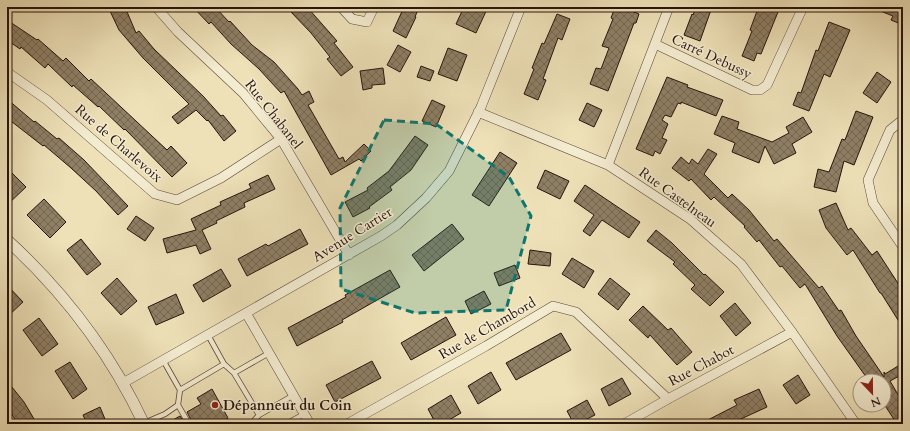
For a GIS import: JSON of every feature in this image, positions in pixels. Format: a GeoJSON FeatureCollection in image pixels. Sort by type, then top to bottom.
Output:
{"type":"FeatureCollection","features":[{"type":"Feature","properties":{"kind":"street","name":"Rue Chabanel"},"geometry":{"type":"LineString","coordinates":[[156,7],[178,32],[243,93],[280,140],[349,255]]}},
{"type":"Feature","properties":{"kind":"street"},"geometry":{"type":"LineString","coordinates":[[341,7],[352,19],[367,22],[374,7]]}},
{"type":"Feature","properties":{"kind":"street","name":"Avenue Cartier"},"geometry":{"type":"LineString","coordinates":[[123,383],[381,236],[397,225],[426,198],[448,171],[478,112],[521,7]]}},
{"type":"Feature","properties":{"kind":"street","name":"Carré Debussy"},"geometry":{"type":"LineString","coordinates":[[608,165],[670,7]]}},
{"type":"Feature","properties":{"kind":"street","name":"Carré Debussy"},"geometry":{"type":"LineString","coordinates":[[655,44],[752,90],[760,90],[767,85],[803,7]]}},
{"type":"Feature","properties":{"kind":"street","name":"Rue de Charlevoix"},"geometry":{"type":"LineString","coordinates":[[7,72],[47,100],[155,194],[177,200],[221,178],[280,140]]}},
{"type":"Feature","properties":{"kind":"street","name":"Rue Castelneau"},"geometry":{"type":"LineString","coordinates":[[478,112],[608,165],[690,219],[741,264],[792,332],[856,424]]}},
{"type":"Feature","properties":{"kind":"street"},"geometry":{"type":"LineString","coordinates":[[903,121],[890,130],[868,180],[873,203],[903,247]]}},
{"type":"Feature","properties":{"kind":"street"},"geometry":{"type":"LineString","coordinates":[[7,240],[39,271],[67,302],[100,347],[123,383],[143,424]]}},
{"type":"Feature","properties":{"kind":"street","name":"Rue de Chambord"},"geometry":{"type":"LineString","coordinates":[[347,424],[486,346],[553,306],[576,312],[668,399]]}},
{"type":"Feature","properties":{"kind":"street"},"geometry":{"type":"LineString","coordinates":[[246,313],[310,424]]}},
{"type":"Feature","properties":{"kind":"street","name":"Rue Chabot"},"geometry":{"type":"LineString","coordinates":[[624,424],[792,332]]}},
{"type":"Feature","properties":{"kind":"lane"},"geometry":{"type":"LineString","coordinates":[[208,335],[224,364],[234,373],[259,415]]}},
{"type":"Feature","properties":{"kind":"lane"},"geometry":{"type":"LineString","coordinates":[[234,373],[269,353]]}},
{"type":"Feature","properties":{"kind":"lane"},"geometry":{"type":"LineString","coordinates":[[163,360],[180,390],[178,405],[189,424]]}},
{"type":"Feature","properties":{"kind":"lane"},"geometry":{"type":"LineString","coordinates":[[180,390],[224,364]]}},
{"type":"Feature","properties":{"kind":"lane"},"geometry":{"type":"LineString","coordinates":[[251,424],[259,415],[294,395]]}},
{"type":"Feature","properties":{"kind":"lane"},"geometry":{"type":"LineString","coordinates":[[143,424],[165,414],[178,405]]}},
{"type":"Feature","properties":{"kind":"lane"},"geometry":{"type":"LineString","coordinates":[[286,424],[304,414]]}},
{"type":"Feature","properties":{"kind":"highlighted area"},"geometry":{"type":"Polygon","coordinates":[[[384,120],[436,124],[509,177],[531,216],[506,310],[415,313],[341,289],[340,208],[384,120]]]}},
{"type":"Feature","properties":{"kind":"building"},"geometry":{"type":"Polygon","coordinates":[[[120,7],[125,7],[136,33],[139,31],[154,49],[203,96],[221,116],[223,115],[236,131],[224,141],[208,120],[207,121],[196,110],[178,124],[172,117],[189,104],[143,58],[119,30],[110,11],[120,7]]]}},
{"type":"Feature","properties":{"kind":"building"},"geometry":{"type":"Polygon","coordinates":[[[193,7],[215,7],[252,45],[274,62],[302,95],[309,91],[314,102],[308,105],[339,159],[343,157],[345,162],[364,144],[371,151],[361,161],[359,159],[331,175],[284,91],[281,93],[259,69],[231,44],[211,22],[209,24],[193,7]]]}},
{"type":"Feature","properties":{"kind":"building"},"geometry":{"type":"Polygon","coordinates":[[[297,7],[307,7],[337,41],[334,43],[353,67],[341,76],[327,59],[330,57],[311,33],[291,12],[297,7]]]}},
{"type":"Feature","properties":{"kind":"building"},"geometry":{"type":"Polygon","coordinates":[[[404,7],[419,7],[406,38],[393,31],[404,7]]]}},
{"type":"Feature","properties":{"kind":"building"},"geometry":{"type":"Polygon","coordinates":[[[464,7],[488,7],[476,33],[456,24],[464,7]]]}},
{"type":"Feature","properties":{"kind":"building"},"geometry":{"type":"Polygon","coordinates":[[[615,7],[622,7],[639,14],[636,23],[634,23],[608,91],[590,84],[596,68],[601,69],[609,48],[602,46],[613,19],[611,18],[615,7]]]}},
{"type":"Feature","properties":{"kind":"building"},"geometry":{"type":"Polygon","coordinates":[[[696,7],[712,7],[700,41],[684,35],[696,7]]]}},
{"type":"Feature","properties":{"kind":"building"},"geometry":{"type":"Polygon","coordinates":[[[761,7],[780,7],[761,54],[757,53],[754,61],[742,56],[752,31],[750,30],[757,11],[759,12],[761,7]]]}},
{"type":"Feature","properties":{"kind":"building"},"geometry":{"type":"Polygon","coordinates":[[[870,7],[903,7],[903,25],[891,20],[893,16],[870,7]]]}},
{"type":"Feature","properties":{"kind":"building"},"geometry":{"type":"Polygon","coordinates":[[[557,14],[570,19],[562,40],[558,38],[543,79],[546,80],[538,100],[524,94],[542,43],[544,44],[557,14]]]}},
{"type":"Feature","properties":{"kind":"building"},"geometry":{"type":"Polygon","coordinates":[[[7,20],[37,40],[38,39],[63,61],[66,58],[89,81],[91,79],[167,150],[171,146],[187,163],[172,177],[125,129],[124,130],[99,106],[98,107],[73,85],[72,87],[48,64],[45,68],[21,47],[20,49],[7,40],[7,20]]]}},
{"type":"Feature","properties":{"kind":"building"},"geometry":{"type":"Polygon","coordinates":[[[829,22],[850,30],[830,77],[824,74],[809,111],[793,105],[798,92],[801,93],[816,50],[818,51],[829,22]]]}},
{"type":"Feature","properties":{"kind":"building"},"geometry":{"type":"Polygon","coordinates":[[[398,45],[411,52],[400,72],[387,65],[398,45]]]}},
{"type":"Feature","properties":{"kind":"building"},"geometry":{"type":"Polygon","coordinates":[[[448,48],[467,55],[457,81],[438,74],[448,48]]]}},
{"type":"Feature","properties":{"kind":"building"},"geometry":{"type":"Polygon","coordinates":[[[421,66],[434,71],[430,81],[417,77],[421,66]]]}},
{"type":"Feature","properties":{"kind":"building"},"geometry":{"type":"Polygon","coordinates":[[[383,68],[385,84],[372,85],[372,88],[363,90],[360,71],[383,68]]]}},
{"type":"Feature","properties":{"kind":"building"},"geometry":{"type":"Polygon","coordinates":[[[877,72],[891,82],[877,103],[863,93],[877,72]]]}},
{"type":"Feature","properties":{"kind":"building"},"geometry":{"type":"Polygon","coordinates":[[[667,77],[688,85],[687,87],[723,100],[716,116],[681,102],[681,104],[678,103],[671,117],[665,115],[662,120],[668,124],[662,138],[667,140],[660,154],[655,151],[653,156],[636,149],[667,77]]]}},
{"type":"Feature","properties":{"kind":"building"},"geometry":{"type":"Polygon","coordinates":[[[7,99],[34,122],[35,121],[57,139],[59,138],[84,160],[128,206],[118,215],[96,191],[71,168],[44,145],[43,146],[7,118],[7,99]]]}},
{"type":"Feature","properties":{"kind":"building"},"geometry":{"type":"Polygon","coordinates":[[[432,100],[445,106],[436,127],[422,121],[432,100]]]}},
{"type":"Feature","properties":{"kind":"building"},"geometry":{"type":"Polygon","coordinates":[[[587,103],[602,110],[594,127],[579,120],[587,103]]]}},
{"type":"Feature","properties":{"kind":"building"},"geometry":{"type":"Polygon","coordinates":[[[856,111],[873,117],[854,165],[844,161],[836,192],[814,187],[818,169],[829,172],[842,139],[845,140],[856,111]]]}},
{"type":"Feature","properties":{"kind":"building"},"geometry":{"type":"Polygon","coordinates":[[[722,116],[739,122],[737,129],[772,142],[789,133],[786,127],[803,117],[812,132],[792,144],[796,153],[774,164],[765,146],[759,163],[732,152],[735,143],[714,134],[722,116]]]}},
{"type":"Feature","properties":{"kind":"building"},"geometry":{"type":"Polygon","coordinates":[[[415,136],[428,145],[411,170],[390,187],[392,190],[369,207],[370,208],[353,217],[345,202],[368,190],[367,188],[389,171],[415,136]]]}},
{"type":"Feature","properties":{"kind":"building"},"geometry":{"type":"Polygon","coordinates":[[[708,149],[717,154],[704,174],[728,198],[732,194],[749,210],[774,241],[777,239],[819,288],[822,286],[839,311],[841,310],[856,336],[881,373],[863,373],[837,336],[805,284],[800,288],[782,266],[780,267],[759,240],[757,242],[744,227],[745,226],[714,197],[711,200],[691,179],[689,181],[672,168],[681,157],[689,164],[692,159],[698,164],[708,149]]]}},
{"type":"Feature","properties":{"kind":"building"},"geometry":{"type":"Polygon","coordinates":[[[500,152],[517,163],[489,206],[472,195],[500,152]]]}},
{"type":"Feature","properties":{"kind":"building"},"geometry":{"type":"Polygon","coordinates":[[[7,168],[26,187],[7,205],[7,168]]]}},
{"type":"Feature","properties":{"kind":"building"},"geometry":{"type":"Polygon","coordinates":[[[545,170],[569,181],[560,199],[537,188],[545,170]]]}},
{"type":"Feature","properties":{"kind":"building"},"geometry":{"type":"Polygon","coordinates":[[[268,175],[275,189],[244,203],[245,207],[216,221],[217,223],[202,230],[211,249],[200,254],[196,245],[167,253],[163,239],[196,230],[191,219],[221,205],[220,202],[251,188],[249,184],[268,175]]]}},
{"type":"Feature","properties":{"kind":"building"},"geometry":{"type":"Polygon","coordinates":[[[585,185],[640,222],[629,238],[602,220],[590,236],[583,231],[594,215],[574,201],[585,185]]]}},
{"type":"Feature","properties":{"kind":"building"},"geometry":{"type":"Polygon","coordinates":[[[44,199],[66,222],[50,238],[27,215],[44,199]]]}},
{"type":"Feature","properties":{"kind":"building"},"geometry":{"type":"Polygon","coordinates":[[[836,203],[848,230],[851,228],[872,255],[877,251],[903,291],[903,328],[853,250],[847,255],[826,228],[819,210],[836,203]]]}},
{"type":"Feature","properties":{"kind":"building"},"geometry":{"type":"Polygon","coordinates":[[[136,216],[154,228],[145,241],[127,229],[136,216]]]}},
{"type":"Feature","properties":{"kind":"building"},"geometry":{"type":"Polygon","coordinates":[[[452,224],[464,239],[424,271],[412,255],[452,224]]]}},
{"type":"Feature","properties":{"kind":"building"},"geometry":{"type":"Polygon","coordinates":[[[300,229],[308,244],[247,276],[238,259],[266,244],[268,246],[300,229]]]}},
{"type":"Feature","properties":{"kind":"building"},"geometry":{"type":"Polygon","coordinates":[[[656,230],[724,292],[710,306],[691,289],[695,285],[673,264],[675,262],[647,241],[656,230]]]}},
{"type":"Feature","properties":{"kind":"building"},"geometry":{"type":"Polygon","coordinates":[[[81,239],[101,264],[87,275],[67,250],[81,239]]]}},
{"type":"Feature","properties":{"kind":"building"},"geometry":{"type":"Polygon","coordinates":[[[530,250],[551,253],[550,266],[528,264],[530,250]]]}},
{"type":"Feature","properties":{"kind":"building"},"geometry":{"type":"Polygon","coordinates":[[[572,258],[594,271],[584,288],[562,274],[572,258]]]}},
{"type":"Feature","properties":{"kind":"building"},"geometry":{"type":"Polygon","coordinates":[[[515,265],[520,278],[499,286],[494,273],[515,265]]]}},
{"type":"Feature","properties":{"kind":"building"},"geometry":{"type":"Polygon","coordinates":[[[221,269],[231,286],[203,302],[193,285],[221,269]]]}},
{"type":"Feature","properties":{"kind":"building"},"geometry":{"type":"Polygon","coordinates":[[[390,270],[400,287],[342,320],[343,322],[297,346],[288,328],[346,297],[345,295],[390,270]]]}},
{"type":"Feature","properties":{"kind":"building"},"geometry":{"type":"Polygon","coordinates":[[[117,278],[137,301],[121,315],[101,293],[117,278]]]}},
{"type":"Feature","properties":{"kind":"building"},"geometry":{"type":"Polygon","coordinates":[[[610,278],[630,294],[618,310],[598,294],[610,278]]]}},
{"type":"Feature","properties":{"kind":"building"},"geometry":{"type":"Polygon","coordinates":[[[7,285],[23,302],[7,317],[7,285]]]}},
{"type":"Feature","properties":{"kind":"building"},"geometry":{"type":"Polygon","coordinates":[[[484,291],[491,304],[471,314],[465,301],[484,291]]]}},
{"type":"Feature","properties":{"kind":"building"},"geometry":{"type":"Polygon","coordinates":[[[176,294],[184,313],[156,325],[148,307],[176,294]]]}},
{"type":"Feature","properties":{"kind":"building"},"geometry":{"type":"Polygon","coordinates":[[[735,303],[751,323],[736,336],[720,316],[735,303]]]}},
{"type":"Feature","properties":{"kind":"building"},"geometry":{"type":"Polygon","coordinates":[[[643,306],[668,330],[671,328],[692,352],[677,365],[650,335],[648,338],[629,320],[643,306]]]}},
{"type":"Feature","properties":{"kind":"building"},"geometry":{"type":"Polygon","coordinates":[[[446,317],[456,335],[411,360],[401,343],[446,317]]]}},
{"type":"Feature","properties":{"kind":"building"},"geometry":{"type":"Polygon","coordinates":[[[39,318],[58,344],[42,356],[23,330],[39,318]]]}},
{"type":"Feature","properties":{"kind":"building"},"geometry":{"type":"Polygon","coordinates":[[[561,333],[571,350],[516,380],[506,363],[561,333]]]}},
{"type":"Feature","properties":{"kind":"building"},"geometry":{"type":"Polygon","coordinates":[[[372,361],[381,378],[335,402],[326,385],[372,361]]]}},
{"type":"Feature","properties":{"kind":"building"},"geometry":{"type":"Polygon","coordinates":[[[70,362],[87,389],[73,399],[55,371],[70,362]]]}},
{"type":"Feature","properties":{"kind":"building"},"geometry":{"type":"Polygon","coordinates":[[[903,363],[903,374],[892,380],[892,373],[887,373],[903,363]]]}},
{"type":"Feature","properties":{"kind":"building"},"geometry":{"type":"Polygon","coordinates":[[[491,372],[501,390],[478,404],[468,386],[491,372]]]}},
{"type":"Feature","properties":{"kind":"building"},"geometry":{"type":"Polygon","coordinates":[[[798,375],[810,395],[796,404],[783,385],[798,375]]]}},
{"type":"Feature","properties":{"kind":"building"},"geometry":{"type":"Polygon","coordinates":[[[622,378],[631,394],[609,406],[601,389],[622,378]]]}},
{"type":"Feature","properties":{"kind":"building"},"geometry":{"type":"Polygon","coordinates":[[[7,381],[24,402],[37,424],[18,424],[7,407],[7,381]]]}},
{"type":"Feature","properties":{"kind":"building"},"geometry":{"type":"Polygon","coordinates":[[[892,384],[903,403],[903,424],[897,424],[890,413],[892,413],[892,384]]]}},
{"type":"Feature","properties":{"kind":"building"},"geometry":{"type":"Polygon","coordinates":[[[212,389],[228,418],[218,424],[213,424],[210,420],[203,424],[193,424],[187,412],[201,404],[197,398],[212,389]]]}},
{"type":"Feature","properties":{"kind":"building"},"geometry":{"type":"Polygon","coordinates":[[[759,389],[767,407],[730,424],[700,424],[737,405],[734,400],[759,389]]]}},
{"type":"Feature","properties":{"kind":"building"},"geometry":{"type":"Polygon","coordinates":[[[451,395],[461,413],[442,424],[436,424],[428,409],[451,395]]]}},
{"type":"Feature","properties":{"kind":"building"},"geometry":{"type":"Polygon","coordinates":[[[587,400],[595,415],[574,424],[567,411],[587,400]]]}},
{"type":"Feature","properties":{"kind":"building"},"geometry":{"type":"Polygon","coordinates":[[[100,407],[107,424],[87,424],[83,415],[100,407]]]}},
{"type":"Feature","properties":{"kind":"building"},"geometry":{"type":"Polygon","coordinates":[[[180,416],[185,424],[166,424],[180,416]]]}},
{"type":"Feature","properties":{"kind":"place","name":"Dépanneur du Coin"},"geometry":{"type":"Point","coordinates":[215,405]}}]}
